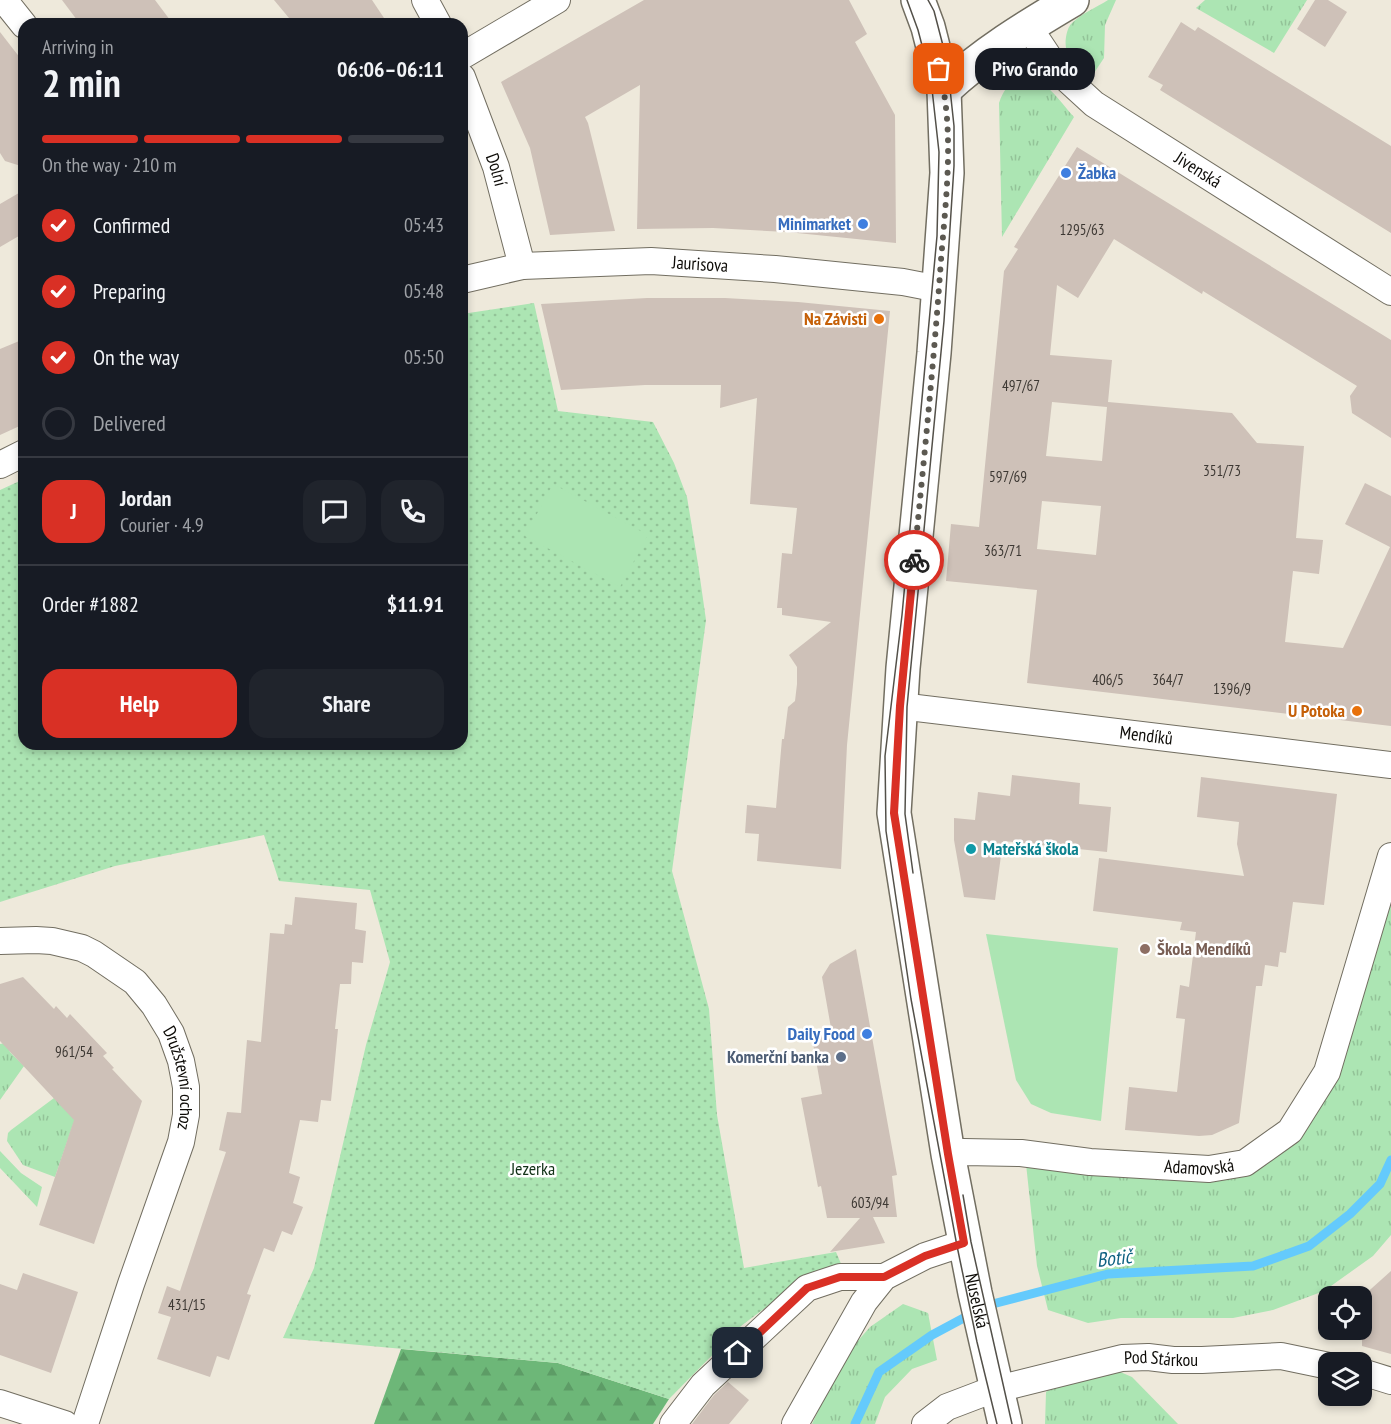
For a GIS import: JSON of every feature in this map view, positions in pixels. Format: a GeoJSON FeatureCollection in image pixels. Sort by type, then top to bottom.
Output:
{"type":"FeatureCollection","features":[{"type":"Feature","properties":{"kind":"street"},"geometry":{"type":"LineString","coordinates":[[4,0],[18,18]]}},
{"type":"Feature","properties":{"kind":"street"},"geometry":{"type":"LineString","coordinates":[[425,0],[435,18]]}},
{"type":"Feature","properties":{"kind":"street"},"geometry":{"type":"LineString","coordinates":[[468,52],[557,0]]}},
{"type":"Feature","properties":{"kind":"street","name":"Nuselská"},"geometry":{"type":"LineString","coordinates":[[918,0],[928,27],[944,90],[947,173],[939,289],[900,706],[894,813],[964,1243],[1005,1424]]}},
{"type":"Feature","properties":{"kind":"street"},"geometry":{"type":"LineString","coordinates":[[944,90],[1028,26],[1072,0]]}},
{"type":"Feature","properties":{"kind":"street","name":"Jivenská"},"geometry":{"type":"LineString","coordinates":[[1028,26],[1058,71],[1094,104],[1391,292]]}},
{"type":"Feature","properties":{"kind":"street","name":"Dolní"},"geometry":{"type":"LineString","coordinates":[[468,93],[496,166],[522,266]]}},
{"type":"Feature","properties":{"kind":"street","name":"Jaurisova"},"geometry":{"type":"LineString","coordinates":[[468,279],[522,266],[651,261],[775,269],[903,282],[939,289]]}},
{"type":"Feature","properties":{"kind":"street"},"geometry":{"type":"LineString","coordinates":[[0,465],[18,456]]}},
{"type":"Feature","properties":{"kind":"street","name":"Mendíků"},"geometry":{"type":"LineString","coordinates":[[900,706],[1391,765]]}},
{"type":"Feature","properties":{"kind":"street","name":"Adamovská"},"geometry":{"type":"LineString","coordinates":[[948,1154],[1021,1153],[1090,1162],[1209,1169],[1245,1163],[1290,1131],[1327,1072],[1391,856]]}},
{"type":"Feature","properties":{"kind":"street","name":"Družstevní ochoz"},"geometry":{"type":"LineString","coordinates":[[0,941],[52,941],[82,948],[135,982],[154,1005],[171,1033],[181,1061],[186,1087],[186,1115],[181,1142],[127,1294],[85,1424]]}},
{"type":"Feature","properties":{"kind":"street"},"geometry":{"type":"LineString","coordinates":[[795,1424],[864,1302],[884,1277],[925,1256],[964,1243]]}},
{"type":"Feature","properties":{"kind":"street"},"geometry":{"type":"LineString","coordinates":[[673,1424],[703,1385],[807,1288],[840,1277],[884,1277]]}},
{"type":"Feature","properties":{"kind":"street","name":"Pod Stárkou"},"geometry":{"type":"LineString","coordinates":[[925,1424],[947,1407],[996,1389],[1122,1358],[1202,1360],[1281,1356],[1318,1364]]}},
{"type":"Feature","properties":{"kind":"street"},"geometry":{"type":"LineString","coordinates":[[1372,1375],[1391,1381]]}},
{"type":"Feature","properties":{"kind":"street"},"geometry":{"type":"LineString","coordinates":[[0,1403],[65,1424]]}},
{"type":"Feature","properties":{"kind":"green space"},"geometry":{"type":"Polygon","coordinates":[[[1108,0],[1116,0],[1105,25],[1104,58],[1088,82],[1068,56],[1067,33],[1076,20],[1108,0]]]}},
{"type":"Feature","properties":{"kind":"green space"},"geometry":{"type":"Polygon","coordinates":[[[1205,0],[1307,0],[1274,53],[1196,8],[1205,0]]]}},
{"type":"Feature","properties":{"kind":"green space"},"geometry":{"type":"Polygon","coordinates":[[[1024,77],[1032,78],[1046,86],[1074,117],[1002,237],[999,103],[1008,86],[1024,77]]]}},
{"type":"Feature","properties":{"kind":"green space","name":"Jezerka"},"geometry":{"type":"Polygon","coordinates":[[[534,303],[558,411],[653,422],[674,463],[687,497],[706,620],[672,871],[709,1009],[717,1115],[744,1268],[836,1252],[842,1266],[806,1277],[741,1326],[669,1399],[558,1363],[283,1338],[314,1268],[366,1045],[390,962],[370,890],[279,881],[264,835],[115,866],[0,902],[0,490],[18,482],[18,750],[468,750],[468,313],[534,303]]]}},
{"type":"Feature","properties":{"kind":"green space"},"geometry":{"type":"Polygon","coordinates":[[[553,484],[648,535],[620,587],[525,536],[553,484]]]}},
{"type":"Feature","properties":{"kind":"green space"},"geometry":{"type":"Polygon","coordinates":[[[1391,856],[1391,1235],[1373,1256],[1331,1286],[1318,1286],[1318,1293],[1273,1310],[1233,1318],[1121,1318],[1088,1323],[1048,1310],[1037,1266],[1026,1164],[1245,1163],[1327,1072],[1391,856]]]}},
{"type":"Feature","properties":{"kind":"green space"},"geometry":{"type":"Polygon","coordinates":[[[986,934],[1118,948],[1101,1121],[1051,1113],[1031,1104],[1016,1080],[986,934]]]}},
{"type":"Feature","properties":{"kind":"green space"},"geometry":{"type":"Polygon","coordinates":[[[6,1043],[10,1052],[24,1066],[0,1100],[0,1044],[6,1043]]]}},
{"type":"Feature","properties":{"kind":"green space"},"geometry":{"type":"Polygon","coordinates":[[[54,1098],[76,1116],[55,1177],[23,1165],[7,1141],[11,1130],[54,1098]]]}},
{"type":"Feature","properties":{"kind":"green space"},"geometry":{"type":"Polygon","coordinates":[[[0,1151],[21,1173],[42,1187],[37,1207],[0,1168],[0,1151]]]}},
{"type":"Feature","properties":{"kind":"green space"},"geometry":{"type":"Polygon","coordinates":[[[903,1304],[928,1313],[937,1360],[912,1369],[885,1397],[875,1424],[812,1424],[842,1359],[870,1327],[903,1304]]]}},
{"type":"Feature","properties":{"kind":"green space"},"geometry":{"type":"Polygon","coordinates":[[[401,1349],[558,1363],[669,1399],[653,1424],[374,1424],[401,1349]]]}},
{"type":"Feature","properties":{"kind":"green space"},"geometry":{"type":"Polygon","coordinates":[[[1118,1371],[1132,1377],[1178,1424],[1045,1424],[1046,1392],[1052,1388],[1118,1371]]]}},
{"type":"Feature","properties":{"kind":"building"},"geometry":{"type":"Polygon","coordinates":[[[62,0],[155,0],[168,18],[76,18],[62,0]]]}},
{"type":"Feature","properties":{"kind":"building"},"geometry":{"type":"Polygon","coordinates":[[[274,0],[372,0],[384,18],[289,18],[274,0]]]}},
{"type":"Feature","properties":{"kind":"building"},"geometry":{"type":"Polygon","coordinates":[[[644,0],[849,0],[867,34],[855,42],[895,115],[896,243],[787,232],[713,228],[637,229],[640,85],[585,117],[615,231],[550,235],[530,148],[501,82],[644,0]]]}},
{"type":"Feature","properties":{"kind":"building"},"geometry":{"type":"Polygon","coordinates":[[[1315,0],[1328,0],[1347,12],[1325,47],[1297,29],[1315,0]]]}},
{"type":"Feature","properties":{"kind":"building"},"geometry":{"type":"Polygon","coordinates":[[[1181,22],[1195,31],[1198,27],[1391,146],[1391,233],[1160,90],[1163,85],[1148,77],[1181,22]]]}},
{"type":"Feature","properties":{"kind":"building"},"geometry":{"type":"Polygon","coordinates":[[[0,32],[18,55],[18,165],[5,161],[0,153],[0,32]]]}},
{"type":"Feature","properties":{"kind":"building"},"geometry":{"type":"Polygon","coordinates":[[[1077,147],[1391,340],[1391,438],[1352,413],[1350,396],[1357,386],[1114,239],[1078,298],[1057,285],[1050,355],[1112,360],[1108,402],[1232,413],[1257,443],[1304,446],[1296,538],[1323,540],[1319,574],[1293,571],[1285,642],[1343,648],[1390,547],[1345,524],[1365,483],[1391,496],[1391,726],[1027,683],[1037,590],[946,581],[951,524],[979,527],[1004,271],[1018,249],[1014,247],[1077,147]],[[1052,402],[1046,456],[1102,461],[1107,407],[1052,402]],[[1042,501],[1037,549],[1096,555],[1101,506],[1042,501]]]}},
{"type":"Feature","properties":{"kind":"building"},"geometry":{"type":"Polygon","coordinates":[[[18,194],[18,236],[0,247],[0,204],[18,194]]]}},
{"type":"Feature","properties":{"kind":"building"},"geometry":{"type":"Polygon","coordinates":[[[647,298],[725,298],[890,311],[847,745],[841,869],[757,861],[759,834],[745,833],[747,805],[776,808],[782,739],[784,739],[788,707],[795,701],[797,684],[797,667],[789,655],[831,622],[782,615],[782,608],[777,608],[782,553],[792,554],[797,508],[750,504],[757,398],[720,408],[721,385],[645,385],[561,390],[541,304],[647,298]]]}},
{"type":"Feature","properties":{"kind":"building"},"geometry":{"type":"Polygon","coordinates":[[[18,342],[18,427],[0,435],[0,349],[18,342]]]}},
{"type":"Feature","properties":{"kind":"building","name":"Mateřská škola"},"geometry":{"type":"Polygon","coordinates":[[[1012,775],[1080,783],[1079,804],[1111,807],[1107,852],[1003,841],[995,900],[964,897],[954,840],[954,818],[975,820],[978,792],[1010,796],[1012,775]]]}},
{"type":"Feature","properties":{"kind":"building"},"geometry":{"type":"Polygon","coordinates":[[[1201,777],[1337,794],[1324,905],[1293,902],[1286,953],[1280,952],[1278,967],[1265,965],[1262,986],[1256,986],[1239,1123],[1212,1135],[1199,1136],[1125,1130],[1129,1087],[1177,1092],[1185,1019],[1176,1018],[1180,985],[1189,987],[1196,932],[1180,930],[1182,922],[1093,911],[1099,858],[1244,876],[1237,844],[1239,822],[1197,817],[1201,777]]]}},
{"type":"Feature","properties":{"kind":"building"},"geometry":{"type":"Polygon","coordinates":[[[295,897],[357,903],[355,929],[366,931],[363,963],[352,962],[351,984],[340,984],[331,1101],[321,1100],[318,1122],[300,1120],[289,1173],[300,1177],[293,1203],[303,1207],[292,1235],[282,1231],[274,1252],[264,1248],[247,1294],[251,1295],[229,1360],[217,1356],[210,1377],[157,1359],[171,1317],[158,1313],[167,1286],[180,1291],[226,1152],[219,1150],[227,1112],[241,1113],[247,1040],[261,1042],[270,933],[284,934],[285,924],[292,925],[295,897]]]}},
{"type":"Feature","properties":{"kind":"building"},"geometry":{"type":"Polygon","coordinates":[[[856,949],[897,1175],[892,1176],[897,1217],[873,1217],[885,1243],[830,1252],[860,1218],[827,1218],[821,1186],[818,1187],[801,1098],[822,1094],[811,1032],[831,1028],[822,977],[830,964],[856,949]]]}},
{"type":"Feature","properties":{"kind":"building"},"geometry":{"type":"Polygon","coordinates":[[[23,977],[54,1009],[56,1006],[67,1018],[70,1014],[107,1053],[103,1056],[114,1068],[112,1069],[142,1101],[94,1244],[39,1225],[74,1120],[0,1041],[0,984],[23,977]]]}},
{"type":"Feature","properties":{"kind":"building"},"geometry":{"type":"Polygon","coordinates":[[[1391,1271],[1391,1354],[1362,1346],[1362,1340],[1372,1340],[1372,1288],[1391,1271]]]}},
{"type":"Feature","properties":{"kind":"building"},"geometry":{"type":"Polygon","coordinates":[[[23,1273],[78,1292],[51,1373],[0,1355],[0,1284],[17,1290],[23,1273]]]}},
{"type":"Feature","properties":{"kind":"building"},"geometry":{"type":"Polygon","coordinates":[[[728,1382],[749,1400],[729,1424],[692,1424],[714,1395],[728,1382]]]}},
{"type":"Feature","properties":{"kind":"waterway","name":"Botič"},"geometry":{"type":"LineString","coordinates":[[985,1306],[1108,1274],[1253,1266],[1309,1246],[1350,1214],[1380,1184],[1391,1160]]}},
{"type":"Feature","properties":{"kind":"waterway","name":"Botič"},"geometry":{"type":"LineString","coordinates":[[855,1424],[879,1372],[932,1335],[973,1313]]}},
{"type":"Feature","properties":{"kind":"tram line"},"geometry":{"type":"LineString","coordinates":[[907,0],[918,30],[931,80],[939,152],[937,236],[902,615],[885,756],[886,831],[911,999],[957,1246],[997,1424]]}},
{"type":"Feature","properties":{"kind":"tram line"},"geometry":{"type":"LineString","coordinates":[[913,873],[905,814],[907,707],[944,321],[954,166],[954,126],[947,61],[934,11],[928,0]]}},
{"type":"Feature","properties":{"kind":"tram line"},"geometry":{"type":"LineString","coordinates":[[963,1195],[971,1242],[1012,1424]]}},
{"type":"Feature","properties":{"kind":"way so far"},"geometry":{"type":"LineString","coordinates":[[914,560],[934,353],[947,173],[944,90],[939,69]]}},
{"type":"Feature","properties":{"kind":"place","name":"Pivo Grando"},"geometry":{"type":"Point","coordinates":[939,69]}},
{"type":"Feature","properties":{"kind":"place","name":"Žabka"},"geometry":{"type":"Point","coordinates":[1066,173]}},
{"type":"Feature","properties":{"kind":"place","name":"Minimarket"},"geometry":{"type":"Point","coordinates":[863,224]}},
{"type":"Feature","properties":{"kind":"place","name":"Na Závisti"},"geometry":{"type":"Point","coordinates":[879,319]}},
{"type":"Feature","properties":{"kind":"place","name":"U Potoka"},"geometry":{"type":"Point","coordinates":[1357,711]}},
{"type":"Feature","properties":{"kind":"place","name":"Mateřská škola"},"geometry":{"type":"Point","coordinates":[971,849]}},
{"type":"Feature","properties":{"kind":"place","name":"Škola Mendíků"},"geometry":{"type":"Point","coordinates":[1145,949]}},
{"type":"Feature","properties":{"kind":"place","name":"Daily Food"},"geometry":{"type":"Point","coordinates":[867,1034]}},
{"type":"Feature","properties":{"kind":"place","name":"Komerční banka"},"geometry":{"type":"Point","coordinates":[841,1057]}},
{"type":"Feature","properties":{"kind":"route"},"geometry":{"type":"LineString","coordinates":[[738,1353],[807,1288],[840,1277],[884,1277],[925,1256],[964,1243],[894,813],[903,668],[914,560]]}}]}
